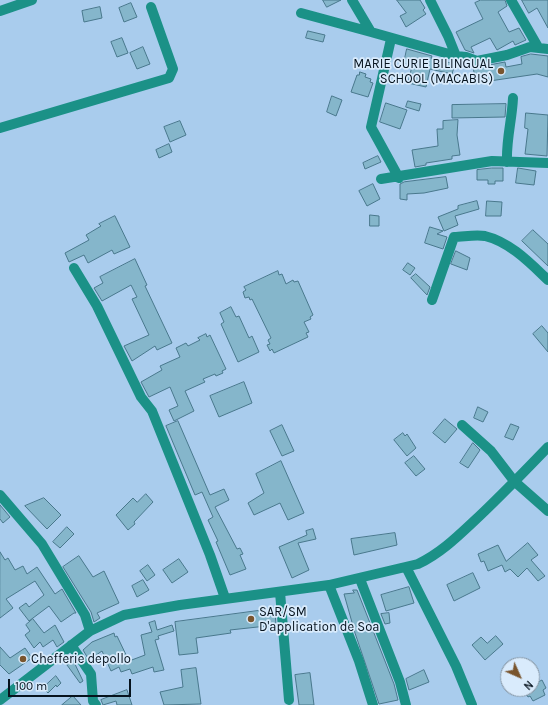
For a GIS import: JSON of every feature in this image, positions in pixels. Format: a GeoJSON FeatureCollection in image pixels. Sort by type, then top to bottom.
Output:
{"type":"FeatureCollection","features":[{"type":"Feature","properties":{"kind":"street"},"geometry":{"type":"LineString","coordinates":[[0,12],[32,0]]}},
{"type":"Feature","properties":{"kind":"street"},"geometry":{"type":"LineString","coordinates":[[352,0],[371,32]]}},
{"type":"Feature","properties":{"kind":"street"},"geometry":{"type":"LineString","coordinates":[[430,0],[456,56]]}},
{"type":"Feature","properties":{"kind":"street"},"geometry":{"type":"LineString","coordinates":[[301,13],[391,39],[477,61],[543,48],[511,0]]}},
{"type":"Feature","properties":{"kind":"street"},"geometry":{"type":"LineString","coordinates":[[0,128],[169,78],[173,69],[151,7]]}},
{"type":"Feature","properties":{"kind":"street"},"geometry":{"type":"LineString","coordinates":[[391,39],[371,127],[399,178]]}},
{"type":"Feature","properties":{"kind":"street"},"geometry":{"type":"LineString","coordinates":[[507,162],[506,145],[512,123],[513,98]]}},
{"type":"Feature","properties":{"kind":"street"},"geometry":{"type":"LineString","coordinates":[[381,179],[399,178],[483,163],[548,163]]}},
{"type":"Feature","properties":{"kind":"street"},"geometry":{"type":"LineString","coordinates":[[432,300],[454,237],[484,236],[502,242],[525,258],[548,280]]}},
{"type":"Feature","properties":{"kind":"street"},"geometry":{"type":"LineString","coordinates":[[74,268],[97,306],[141,396],[152,411],[159,425],[210,555],[225,598]]}},
{"type":"Feature","properties":{"kind":"street"},"geometry":{"type":"LineString","coordinates":[[462,425],[490,451],[514,481],[548,511]]}},
{"type":"Feature","properties":{"kind":"street"},"geometry":{"type":"LineString","coordinates":[[0,700],[90,631],[124,614],[225,598],[329,585],[360,579],[406,567],[431,558],[445,548],[498,499],[548,447]]}},
{"type":"Feature","properties":{"kind":"street"},"geometry":{"type":"LineString","coordinates":[[0,495],[42,544],[85,616],[90,631]]}},
{"type":"Feature","properties":{"kind":"street"},"geometry":{"type":"LineString","coordinates":[[406,567],[456,666],[472,705]]}},
{"type":"Feature","properties":{"kind":"street"},"geometry":{"type":"LineString","coordinates":[[360,579],[398,676],[406,705]]}},
{"type":"Feature","properties":{"kind":"street"},"geometry":{"type":"LineString","coordinates":[[329,585],[361,668],[373,705]]}},
{"type":"Feature","properties":{"kind":"street"},"geometry":{"type":"LineString","coordinates":[[280,592],[289,700]]}},
{"type":"Feature","properties":{"kind":"street"},"geometry":{"type":"LineString","coordinates":[[71,645],[90,674],[93,701],[96,705]]}},
{"type":"Feature","properties":{"kind":"building"},"geometry":{"type":"Polygon","coordinates":[[[323,0],[341,0],[327,7],[323,0]]]}},
{"type":"Feature","properties":{"kind":"building"},"geometry":{"type":"Polygon","coordinates":[[[397,0],[420,0],[425,8],[423,10],[426,14],[406,27],[400,16],[406,13],[397,0]]]}},
{"type":"Feature","properties":{"kind":"building"},"geometry":{"type":"Polygon","coordinates":[[[481,0],[505,0],[507,6],[498,12],[509,32],[519,28],[526,40],[515,45],[513,41],[497,50],[490,38],[471,47],[474,53],[465,50],[456,32],[483,19],[475,3],[481,0]]]}},
{"type":"Feature","properties":{"kind":"building"},"geometry":{"type":"Polygon","coordinates":[[[522,0],[548,0],[548,28],[537,8],[529,13],[522,0]]]}},
{"type":"Feature","properties":{"kind":"building"},"geometry":{"type":"Polygon","coordinates":[[[131,3],[137,17],[124,22],[119,8],[131,3]]]}},
{"type":"Feature","properties":{"kind":"building"},"geometry":{"type":"Polygon","coordinates":[[[100,7],[102,18],[84,22],[82,11],[100,7]]]}},
{"type":"Feature","properties":{"kind":"building"},"geometry":{"type":"Polygon","coordinates":[[[308,31],[325,35],[323,42],[306,38],[308,31]]]}},
{"type":"Feature","properties":{"kind":"building"},"geometry":{"type":"Polygon","coordinates":[[[122,38],[128,53],[117,57],[111,42],[122,38]]]}},
{"type":"Feature","properties":{"kind":"building"},"geometry":{"type":"Polygon","coordinates":[[[143,47],[150,64],[137,69],[130,53],[143,47]]]}},
{"type":"Feature","properties":{"kind":"building"},"geometry":{"type":"Polygon","coordinates":[[[407,49],[432,56],[431,58],[455,64],[452,74],[430,69],[426,87],[408,83],[412,66],[404,63],[407,49]]]}},
{"type":"Feature","properties":{"kind":"building"},"geometry":{"type":"Polygon","coordinates":[[[531,54],[548,56],[548,77],[537,74],[476,83],[473,67],[505,62],[506,67],[522,64],[521,57],[531,54]]]}},
{"type":"Feature","properties":{"kind":"building"},"geometry":{"type":"Polygon","coordinates":[[[360,72],[366,74],[365,77],[371,79],[370,82],[373,83],[368,97],[351,92],[357,75],[359,75],[360,72]]]}},
{"type":"Feature","properties":{"kind":"building"},"geometry":{"type":"Polygon","coordinates":[[[332,96],[342,100],[336,116],[327,112],[332,96]]]}},
{"type":"Feature","properties":{"kind":"building"},"geometry":{"type":"Polygon","coordinates":[[[408,101],[421,104],[419,111],[406,107],[408,101]]]}},
{"type":"Feature","properties":{"kind":"building"},"geometry":{"type":"Polygon","coordinates":[[[386,103],[407,110],[400,129],[380,122],[386,103]]]}},
{"type":"Feature","properties":{"kind":"building"},"geometry":{"type":"Polygon","coordinates":[[[506,104],[505,117],[452,118],[452,105],[506,104]]]}},
{"type":"Feature","properties":{"kind":"building"},"geometry":{"type":"Polygon","coordinates":[[[526,113],[548,115],[547,156],[525,154],[528,129],[525,128],[526,113]]]}},
{"type":"Feature","properties":{"kind":"building"},"geometry":{"type":"Polygon","coordinates":[[[458,120],[457,135],[460,155],[452,156],[452,159],[426,163],[426,165],[415,167],[412,150],[438,146],[437,129],[443,129],[443,121],[458,120]]]}},
{"type":"Feature","properties":{"kind":"building"},"geometry":{"type":"Polygon","coordinates":[[[180,121],[186,135],[170,142],[164,127],[180,121]]]}},
{"type":"Feature","properties":{"kind":"building"},"geometry":{"type":"Polygon","coordinates":[[[169,144],[172,152],[159,158],[156,150],[169,144]]]}},
{"type":"Feature","properties":{"kind":"building"},"geometry":{"type":"Polygon","coordinates":[[[378,156],[381,162],[365,169],[363,163],[378,156]]]}},
{"type":"Feature","properties":{"kind":"building"},"geometry":{"type":"Polygon","coordinates":[[[503,168],[503,181],[495,181],[495,184],[488,184],[488,180],[477,180],[477,170],[503,168]]]}},
{"type":"Feature","properties":{"kind":"building"},"geometry":{"type":"Polygon","coordinates":[[[518,168],[536,171],[534,185],[516,183],[518,168]]]}},
{"type":"Feature","properties":{"kind":"building"},"geometry":{"type":"Polygon","coordinates":[[[446,177],[448,188],[424,193],[407,194],[407,200],[400,199],[400,184],[404,182],[446,177]]]}},
{"type":"Feature","properties":{"kind":"building"},"geometry":{"type":"Polygon","coordinates":[[[373,184],[380,199],[367,206],[359,191],[373,184]]]}},
{"type":"Feature","properties":{"kind":"building"},"geometry":{"type":"Polygon","coordinates":[[[477,201],[479,209],[455,216],[458,225],[444,231],[438,217],[458,209],[458,206],[477,201]]]}},
{"type":"Feature","properties":{"kind":"building"},"geometry":{"type":"Polygon","coordinates":[[[487,201],[502,202],[501,216],[486,216],[487,201]]]}},
{"type":"Feature","properties":{"kind":"building"},"geometry":{"type":"Polygon","coordinates":[[[370,215],[379,216],[379,226],[370,226],[370,215]]]}},
{"type":"Feature","properties":{"kind":"building"},"geometry":{"type":"Polygon","coordinates":[[[115,216],[130,247],[114,254],[112,250],[88,263],[84,255],[69,262],[65,253],[89,240],[86,235],[101,226],[99,224],[115,216]]]}},
{"type":"Feature","properties":{"kind":"building"},"geometry":{"type":"Polygon","coordinates":[[[430,227],[443,231],[437,234],[447,237],[443,249],[425,243],[430,227]]]}},
{"type":"Feature","properties":{"kind":"building"},"geometry":{"type":"Polygon","coordinates":[[[533,230],[548,244],[548,266],[522,241],[533,230]]]}},
{"type":"Feature","properties":{"kind":"building"},"geometry":{"type":"Polygon","coordinates":[[[456,251],[470,258],[467,270],[451,264],[456,251]]]}},
{"type":"Feature","properties":{"kind":"building"},"geometry":{"type":"Polygon","coordinates":[[[135,259],[147,285],[145,286],[172,343],[157,350],[155,346],[132,361],[124,346],[149,335],[132,299],[137,297],[131,285],[102,301],[94,288],[103,283],[100,277],[135,259]]]}},
{"type":"Feature","properties":{"kind":"building"},"geometry":{"type":"Polygon","coordinates":[[[408,263],[415,268],[410,275],[403,270],[408,263]]]}},
{"type":"Feature","properties":{"kind":"building"},"geometry":{"type":"Polygon","coordinates":[[[278,271],[279,275],[282,274],[286,284],[293,280],[294,282],[298,281],[313,315],[310,317],[311,319],[304,322],[309,332],[306,333],[308,337],[274,353],[272,349],[270,351],[267,345],[270,344],[268,340],[271,338],[252,299],[250,300],[249,297],[245,298],[243,292],[246,290],[244,287],[278,271]]]}},
{"type":"Feature","properties":{"kind":"building"},"geometry":{"type":"Polygon","coordinates":[[[416,274],[430,287],[427,295],[411,278],[416,274]]]}},
{"type":"Feature","properties":{"kind":"building"},"geometry":{"type":"Polygon","coordinates":[[[231,307],[236,317],[239,316],[249,338],[252,336],[259,352],[238,362],[221,324],[224,322],[220,313],[231,307]]]}},
{"type":"Feature","properties":{"kind":"building"},"geometry":{"type":"Polygon","coordinates":[[[542,326],[548,333],[548,352],[533,334],[542,326]]]}},
{"type":"Feature","properties":{"kind":"building"},"geometry":{"type":"Polygon","coordinates":[[[206,334],[207,337],[210,335],[226,369],[222,371],[223,373],[216,376],[215,374],[203,379],[205,382],[185,391],[194,411],[174,421],[169,410],[178,406],[170,387],[149,397],[141,382],[162,370],[160,366],[180,357],[176,348],[186,343],[188,346],[200,340],[198,338],[206,334]]]}},
{"type":"Feature","properties":{"kind":"building"},"geometry":{"type":"Polygon","coordinates":[[[244,382],[252,403],[219,417],[210,396],[244,382]]]}},
{"type":"Feature","properties":{"kind":"building"},"geometry":{"type":"Polygon","coordinates":[[[478,407],[488,412],[483,422],[474,418],[478,407]]]}},
{"type":"Feature","properties":{"kind":"building"},"geometry":{"type":"Polygon","coordinates":[[[445,419],[457,429],[445,443],[433,433],[445,419]]]}},
{"type":"Feature","properties":{"kind":"building"},"geometry":{"type":"Polygon","coordinates":[[[178,421],[210,495],[224,489],[229,500],[215,507],[237,549],[240,548],[243,554],[240,555],[246,569],[230,575],[216,542],[218,541],[208,520],[213,517],[202,492],[195,495],[166,426],[178,421]]]}},
{"type":"Feature","properties":{"kind":"building"},"geometry":{"type":"Polygon","coordinates":[[[511,424],[519,427],[513,440],[505,437],[511,424]]]}},
{"type":"Feature","properties":{"kind":"building"},"geometry":{"type":"Polygon","coordinates":[[[282,425],[294,451],[282,456],[270,431],[282,425]]]}},
{"type":"Feature","properties":{"kind":"building"},"geometry":{"type":"Polygon","coordinates":[[[403,433],[405,436],[407,434],[416,448],[407,456],[394,440],[403,433]]]}},
{"type":"Feature","properties":{"kind":"building"},"geometry":{"type":"Polygon","coordinates":[[[473,443],[480,450],[468,468],[460,463],[473,443]]]}},
{"type":"Feature","properties":{"kind":"building"},"geometry":{"type":"Polygon","coordinates":[[[414,456],[425,469],[416,476],[405,463],[414,456]]]}},
{"type":"Feature","properties":{"kind":"building"},"geometry":{"type":"Polygon","coordinates":[[[281,461],[304,513],[288,520],[280,503],[254,515],[248,503],[264,493],[256,474],[281,461]]]}},
{"type":"Feature","properties":{"kind":"building"},"geometry":{"type":"Polygon","coordinates":[[[146,494],[153,502],[134,522],[135,524],[128,530],[116,515],[133,498],[137,502],[146,494]]]}},
{"type":"Feature","properties":{"kind":"building"},"geometry":{"type":"Polygon","coordinates":[[[44,498],[61,515],[47,529],[25,506],[44,498]]]}},
{"type":"Feature","properties":{"kind":"building"},"geometry":{"type":"Polygon","coordinates":[[[0,505],[10,517],[3,523],[0,519],[0,505]]]}},
{"type":"Feature","properties":{"kind":"building"},"geometry":{"type":"Polygon","coordinates":[[[67,527],[74,534],[60,548],[53,542],[67,527]]]}},
{"type":"Feature","properties":{"kind":"building"},"geometry":{"type":"Polygon","coordinates":[[[313,529],[316,539],[298,543],[309,570],[292,578],[279,547],[307,535],[306,531],[313,529]]]}},
{"type":"Feature","properties":{"kind":"building"},"geometry":{"type":"Polygon","coordinates":[[[395,533],[397,545],[354,555],[351,539],[395,533]]]}},
{"type":"Feature","properties":{"kind":"building"},"geometry":{"type":"Polygon","coordinates":[[[528,543],[538,555],[531,560],[545,576],[538,581],[527,568],[518,577],[510,569],[505,572],[502,565],[488,571],[484,561],[481,562],[478,554],[498,545],[506,561],[528,543]]]}},
{"type":"Feature","properties":{"kind":"building"},"geometry":{"type":"Polygon","coordinates":[[[0,552],[5,560],[8,558],[15,570],[23,566],[27,574],[37,567],[55,594],[62,589],[76,613],[61,622],[49,606],[29,621],[19,608],[26,603],[29,607],[44,595],[35,581],[6,599],[13,608],[0,618],[0,552]]]}},
{"type":"Feature","properties":{"kind":"building"},"geometry":{"type":"Polygon","coordinates":[[[79,556],[93,577],[104,571],[119,603],[97,613],[100,618],[94,622],[91,612],[63,567],[79,556]]]}},
{"type":"Feature","properties":{"kind":"building"},"geometry":{"type":"Polygon","coordinates":[[[179,559],[188,572],[172,583],[163,570],[179,559]]]}},
{"type":"Feature","properties":{"kind":"building"},"geometry":{"type":"Polygon","coordinates":[[[148,565],[155,575],[147,581],[140,571],[148,565]]]}},
{"type":"Feature","properties":{"kind":"building"},"geometry":{"type":"Polygon","coordinates":[[[473,573],[480,588],[454,601],[447,585],[473,573]]]}},
{"type":"Feature","properties":{"kind":"building"},"geometry":{"type":"Polygon","coordinates":[[[143,580],[149,590],[137,597],[132,586],[143,580]]]}},
{"type":"Feature","properties":{"kind":"building"},"geometry":{"type":"Polygon","coordinates":[[[409,587],[414,603],[386,611],[381,595],[409,587]]]}},
{"type":"Feature","properties":{"kind":"building"},"geometry":{"type":"Polygon","coordinates":[[[353,590],[357,590],[394,684],[398,700],[379,704],[355,633],[344,594],[354,593],[353,590]]]}},
{"type":"Feature","properties":{"kind":"building"},"geometry":{"type":"Polygon","coordinates":[[[265,610],[265,614],[275,612],[276,625],[230,630],[231,633],[196,638],[198,653],[179,655],[175,622],[265,610]]]}},
{"type":"Feature","properties":{"kind":"building"},"geometry":{"type":"Polygon","coordinates":[[[389,613],[390,623],[385,624],[381,614],[389,613]]]}},
{"type":"Feature","properties":{"kind":"building"},"geometry":{"type":"Polygon","coordinates":[[[33,619],[44,633],[55,625],[64,642],[57,647],[53,640],[43,647],[40,642],[34,648],[25,635],[30,631],[26,625],[33,619]]]}},
{"type":"Feature","properties":{"kind":"building"},"geometry":{"type":"Polygon","coordinates":[[[155,621],[157,630],[172,625],[174,631],[158,636],[159,639],[155,640],[164,670],[154,672],[153,667],[132,674],[130,669],[121,672],[119,667],[111,671],[102,651],[89,660],[83,650],[92,642],[114,633],[115,637],[117,636],[129,661],[145,655],[141,635],[152,632],[149,623],[155,621]]]}},
{"type":"Feature","properties":{"kind":"building"},"geometry":{"type":"Polygon","coordinates":[[[496,636],[503,644],[485,660],[472,645],[481,637],[487,643],[496,636]]]}},
{"type":"Feature","properties":{"kind":"building"},"geometry":{"type":"Polygon","coordinates":[[[0,647],[10,658],[25,648],[32,658],[9,674],[0,665],[0,647]]]}},
{"type":"Feature","properties":{"kind":"building"},"geometry":{"type":"Polygon","coordinates":[[[73,660],[83,681],[80,683],[67,665],[73,660]]]}},
{"type":"Feature","properties":{"kind":"building"},"geometry":{"type":"Polygon","coordinates":[[[196,668],[201,704],[164,705],[160,692],[183,687],[181,670],[196,668]]]}},
{"type":"Feature","properties":{"kind":"building"},"geometry":{"type":"Polygon","coordinates":[[[424,670],[429,682],[409,690],[406,679],[424,670]]]}},
{"type":"Feature","properties":{"kind":"building"},"geometry":{"type":"Polygon","coordinates":[[[310,673],[314,705],[299,705],[295,675],[310,673]]]}},
{"type":"Feature","properties":{"kind":"building"},"geometry":{"type":"Polygon","coordinates":[[[56,676],[61,683],[57,687],[56,685],[48,693],[43,688],[56,676]]]}},
{"type":"Feature","properties":{"kind":"building"},"geometry":{"type":"Polygon","coordinates":[[[542,680],[546,688],[543,690],[545,695],[533,701],[531,697],[540,697],[540,681],[542,680]]]}},
{"type":"Feature","properties":{"kind":"building"},"geometry":{"type":"Polygon","coordinates":[[[127,690],[132,705],[117,705],[116,701],[103,705],[101,700],[127,690]]]}},
{"type":"Feature","properties":{"kind":"building"},"geometry":{"type":"Polygon","coordinates":[[[73,696],[81,705],[62,705],[73,696]]]}},
{"type":"Feature","properties":{"kind":"place","name":"MARIE CURIE BILINGUAL SCHOOL (MACABIS)"},"geometry":{"type":"Point","coordinates":[501,71]}},
{"type":"Feature","properties":{"kind":"place","name":"SAR/SM D'application de Soa"},"geometry":{"type":"Point","coordinates":[251,619]}},
{"type":"Feature","properties":{"kind":"place","name":"Chefferie depollo"},"geometry":{"type":"Point","coordinates":[23,659]}}]}
